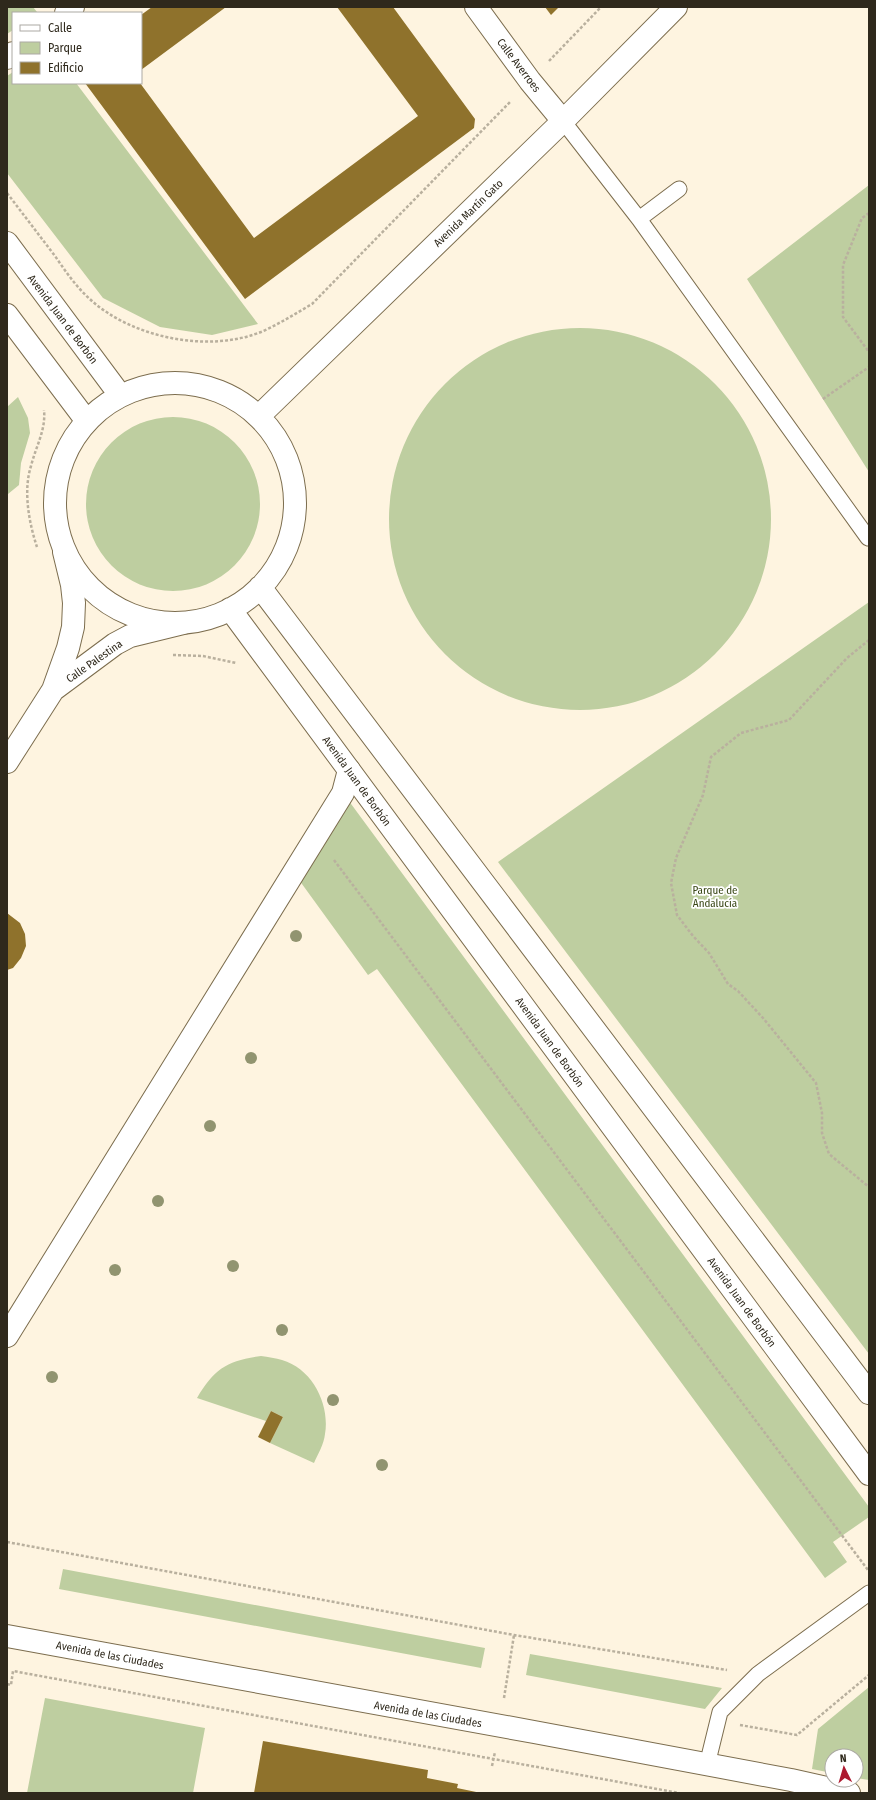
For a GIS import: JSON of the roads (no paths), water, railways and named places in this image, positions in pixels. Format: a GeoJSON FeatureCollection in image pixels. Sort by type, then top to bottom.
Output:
{"type":"FeatureCollection","features":[{"type":"Feature","properties":{"kind":"street","name":"Calle Averroes"},"geometry":{"type":"LineString","coordinates":[[476,7],[530,81],[563,121]]}},
{"type":"Feature","properties":{"kind":"street","name":"Avenida Martín Gato"},"geometry":{"type":"LineString","coordinates":[[259,416],[563,121],[676,7]]}},
{"type":"Feature","properties":{"kind":"street","name":"Avenida Juan de Borbón"},"geometry":{"type":"LineString","coordinates":[[7,243],[120,395]]}},
{"type":"Feature","properties":{"kind":"street"},"geometry":{"type":"LineString","coordinates":[[7,315],[86,420]]}},
{"type":"Feature","properties":{"kind":"street","name":"Calle Palestina"},"geometry":{"type":"LineString","coordinates":[[7,762],[53,690],[68,648],[73,627],[72,585],[54,518],[55,483],[66,449],[86,420],[102,406],[120,395],[156,383],[194,383],[231,395],[259,416],[273,432],[287,457],[295,484],[295,517],[287,549],[270,577],[247,600],[220,614],[130,636],[115,644],[53,690]]}},
{"type":"Feature","properties":{"kind":"street"},"geometry":{"type":"LineString","coordinates":[[64,552],[83,582],[110,605],[146,620],[183,623]]}},
{"type":"Feature","properties":{"kind":"street"},"geometry":{"type":"LineString","coordinates":[[260,587],[869,1393]]}},
{"type":"Feature","properties":{"kind":"street","name":"Avenida Juan de Borbón"},"geometry":{"type":"LineString","coordinates":[[230,609],[869,1474]]}},
{"type":"Feature","properties":{"kind":"street"},"geometry":{"type":"LineString","coordinates":[[7,1336],[343,793],[349,770]]}},
{"type":"Feature","properties":{"kind":"street","name":"Avenida de las Ciudades"},"geometry":{"type":"LineString","coordinates":[[7,1636],[707,1765],[849,1793]]}},
{"type":"Feature","properties":{"kind":"lane"},"geometry":{"type":"LineString","coordinates":[[563,121],[639,218],[868,538]]}},
{"type":"Feature","properties":{"kind":"lane"},"geometry":{"type":"LineString","coordinates":[[639,218],[679,190]]}},
{"type":"Feature","properties":{"kind":"lane"},"geometry":{"type":"LineString","coordinates":[[707,1765],[720,1712],[758,1674],[869,1593]]}},
{"type":"Feature","properties":{"kind":"park label","name":"Parque de Andalucía"},"geometry":{"type":"Point","coordinates":[715,896]}}]}
